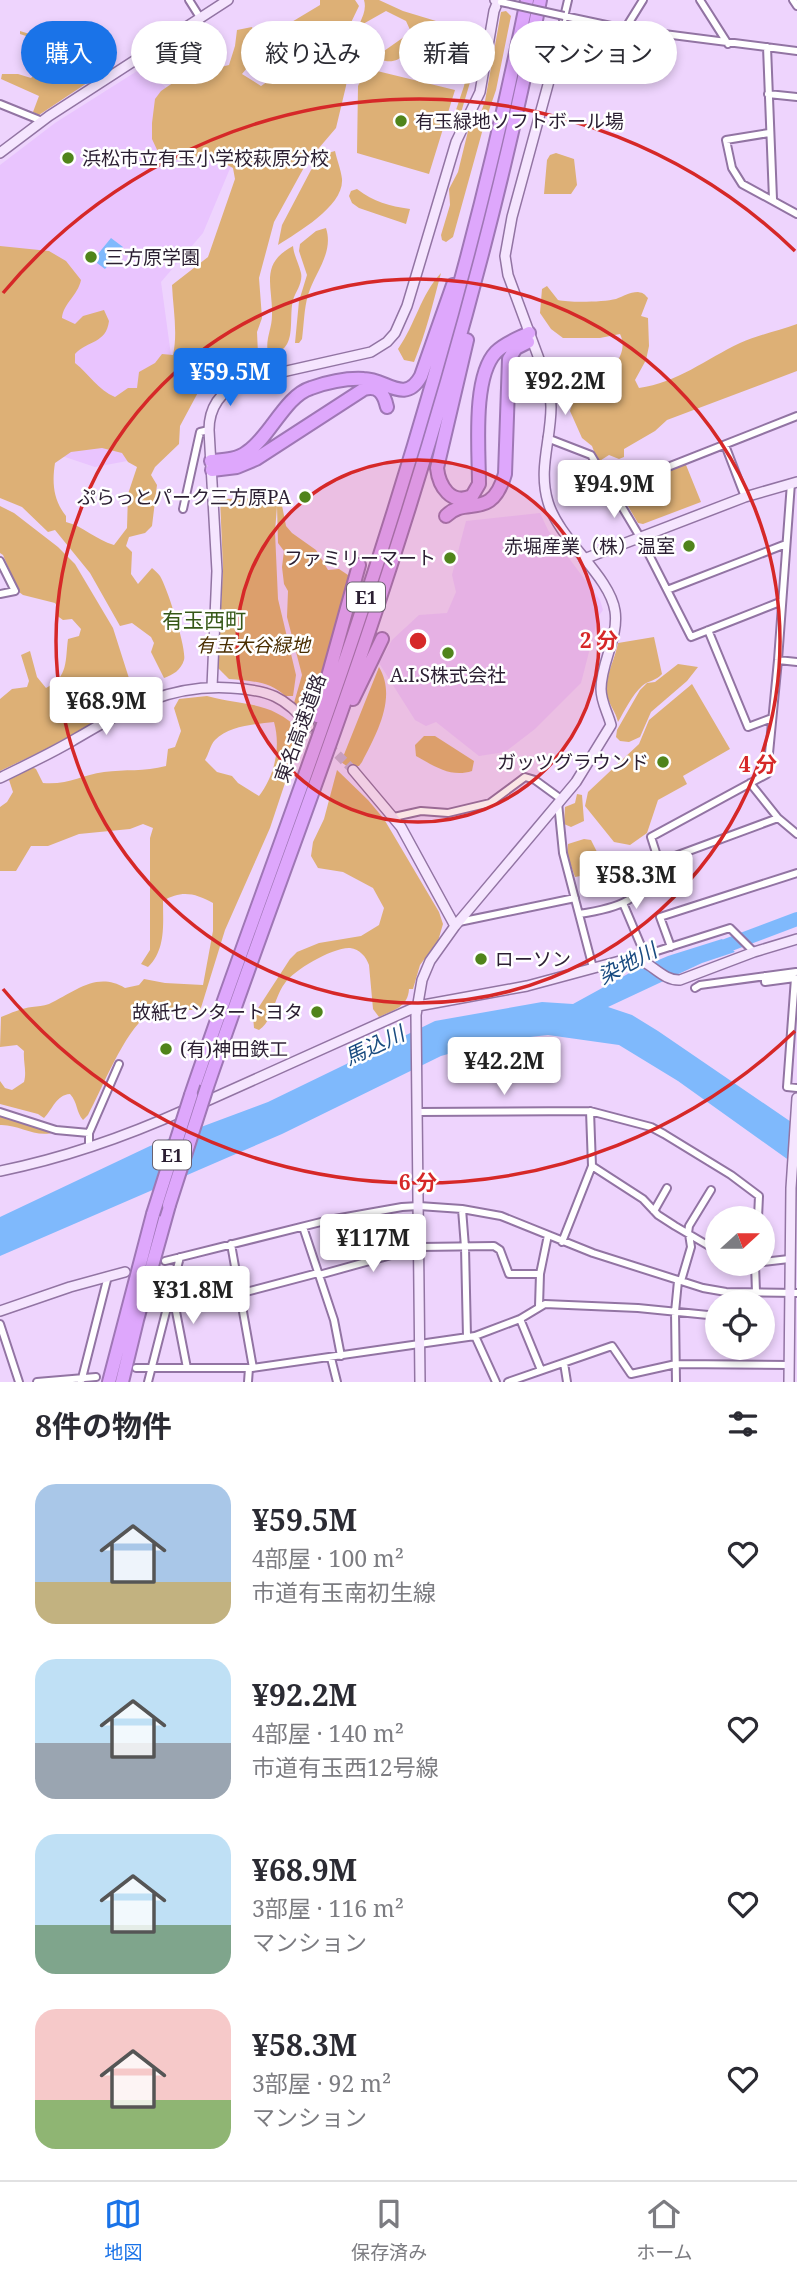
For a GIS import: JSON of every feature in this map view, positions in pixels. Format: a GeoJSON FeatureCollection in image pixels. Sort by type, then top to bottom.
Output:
{"type":"FeatureCollection","features":[{"type":"Feature","properties":{"kind":"highway","name":"東名高速道路"},"geometry":{"type":"LineString","coordinates":[[122,1382],[169,1205],[207,1087],[377,608],[425,454],[482,228],[527,0]]}},
{"type":"Feature","properties":{"kind":"highway","name":"東名高速道路"},"geometry":{"type":"LineString","coordinates":[[103,1379],[191,1095],[356,629],[413,451],[523,90],[540,0]]}},
{"type":"Feature","properties":{"kind":"highway"},"geometry":{"type":"LineString","coordinates":[[482,228],[458,383],[437,468],[441,486],[454,498],[472,496],[479,484],[480,395],[484,371],[494,354],[502,347],[530,337]]}},
{"type":"Feature","properties":{"kind":"highway"},"geometry":{"type":"LineString","coordinates":[[211,466],[247,453],[306,389],[355,379],[369,379],[399,390],[418,383],[482,228]]}},
{"type":"Feature","properties":{"kind":"highway"},"geometry":{"type":"LineString","coordinates":[[446,516],[458,508],[481,505],[489,501],[500,489],[505,474],[509,359],[516,348],[530,337]]}},
{"type":"Feature","properties":{"kind":"highway"},"geometry":{"type":"LineString","coordinates":[[211,466],[237,467],[256,459],[364,389],[378,390],[385,397],[387,407]]}},
{"type":"Feature","properties":{"kind":"highway"},"geometry":{"type":"LineString","coordinates":[[292,807],[359,565]]}},
{"type":"Feature","properties":{"kind":"highway"},"geometry":{"type":"LineString","coordinates":[[312,791],[372,655],[382,639]]}},
{"type":"Feature","properties":{"kind":"street"},"geometry":{"type":"LineString","coordinates":[[189,0],[201,19]]}},
{"type":"Feature","properties":{"kind":"street"},"geometry":{"type":"LineString","coordinates":[[0,153],[42,121],[228,0]]}},
{"type":"Feature","properties":{"kind":"street"},"geometry":{"type":"LineString","coordinates":[[563,21],[568,0]]}},
{"type":"Feature","properties":{"kind":"street"},"geometry":{"type":"LineString","coordinates":[[630,21],[643,0]]}},
{"type":"Feature","properties":{"kind":"street"},"geometry":{"type":"LineString","coordinates":[[700,0],[728,44]]}},
{"type":"Feature","properties":{"kind":"street"},"geometry":{"type":"LineString","coordinates":[[793,0],[797,6]]}},
{"type":"Feature","properties":{"kind":"street"},"geometry":{"type":"LineString","coordinates":[[212,687],[217,571],[209,430],[211,412],[226,390],[242,381],[371,352],[387,342],[398,328],[422,260],[456,142],[480,92],[498,1],[587,21]]}},
{"type":"Feature","properties":{"kind":"street"},"geometry":{"type":"LineString","coordinates":[[677,37],[797,51]]}},
{"type":"Feature","properties":{"kind":"street"},"geometry":{"type":"LineString","coordinates":[[767,47],[773,199]]}},
{"type":"Feature","properties":{"kind":"street"},"geometry":{"type":"LineString","coordinates":[[420,1382],[417,1011],[424,972],[457,924],[576,782],[611,725],[603,702],[601,685],[616,622],[615,608],[608,592],[563,530],[549,505],[543,474],[551,415],[550,393],[508,275],[506,246],[548,84]]}},
{"type":"Feature","properties":{"kind":"street"},"geometry":{"type":"LineString","coordinates":[[768,94],[797,97]]}},
{"type":"Feature","properties":{"kind":"street"},"geometry":{"type":"LineString","coordinates":[[0,104],[42,121]]}},
{"type":"Feature","properties":{"kind":"street"},"geometry":{"type":"LineString","coordinates":[[769,133],[726,140],[732,167],[746,188],[773,199],[797,214]]}},
{"type":"Feature","properties":{"kind":"street"},"geometry":{"type":"LineString","coordinates":[[612,489],[797,416]]}},
{"type":"Feature","properties":{"kind":"street"},"geometry":{"type":"LineString","coordinates":[[183,509],[200,432],[209,430]]}},
{"type":"Feature","properties":{"kind":"street"},"geometry":{"type":"LineString","coordinates":[[547,438],[591,455],[640,537],[691,637],[780,602]]}},
{"type":"Feature","properties":{"kind":"street"},"geometry":{"type":"LineString","coordinates":[[724,445],[746,497]]}},
{"type":"Feature","properties":{"kind":"street"},"geometry":{"type":"LineString","coordinates":[[584,559],[746,497],[794,482],[780,602],[778,660],[766,774],[651,838],[659,862]]}},
{"type":"Feature","properties":{"kind":"street"},"geometry":{"type":"LineString","coordinates":[[667,590],[786,544]]}},
{"type":"Feature","properties":{"kind":"street"},"geometry":{"type":"LineString","coordinates":[[0,561],[15,592],[0,594]]}},
{"type":"Feature","properties":{"kind":"street"},"geometry":{"type":"LineString","coordinates":[[708,630],[748,727],[772,718]]}},
{"type":"Feature","properties":{"kind":"street"},"geometry":{"type":"LineString","coordinates":[[778,660],[797,662]]}},
{"type":"Feature","properties":{"kind":"street"},"geometry":{"type":"LineString","coordinates":[[0,778],[142,702],[176,691],[212,687],[272,694],[288,704],[309,726]]}},
{"type":"Feature","properties":{"kind":"street"},"geometry":{"type":"LineString","coordinates":[[353,771],[394,817],[457,924]]}},
{"type":"Feature","properties":{"kind":"street"},"geometry":{"type":"LineString","coordinates":[[394,817],[417,812],[448,813],[490,803],[525,777],[535,780],[560,800],[562,845],[593,968]]}},
{"type":"Feature","properties":{"kind":"street"},"geometry":{"type":"LineString","coordinates":[[750,783],[778,818],[797,834]]}},
{"type":"Feature","properties":{"kind":"street"},"geometry":{"type":"LineString","coordinates":[[579,914],[602,911],[623,903],[644,890],[659,862],[778,818]]}},
{"type":"Feature","properties":{"kind":"street"},"geometry":{"type":"LineString","coordinates":[[671,947],[660,916],[797,873]]}},
{"type":"Feature","properties":{"kind":"street"},"geometry":{"type":"LineString","coordinates":[[457,924],[575,898]]}},
{"type":"Feature","properties":{"kind":"street"},"geometry":{"type":"LineString","coordinates":[[623,903],[642,958],[670,980],[686,979],[754,951],[797,939]]}},
{"type":"Feature","properties":{"kind":"street"},"geometry":{"type":"LineString","coordinates":[[0,1171],[55,1158],[167,1118],[417,1011],[642,958],[730,928],[754,951]]}},
{"type":"Feature","properties":{"kind":"street"},"geometry":{"type":"LineString","coordinates":[[695,988],[700,985],[796,972]]}},
{"type":"Feature","properties":{"kind":"street"},"geometry":{"type":"LineString","coordinates":[[765,976],[765,982],[795,978],[787,1087],[797,1088]]}},
{"type":"Feature","properties":{"kind":"street"},"geometry":{"type":"LineString","coordinates":[[89,1147],[89,1133],[119,1064]]}},
{"type":"Feature","properties":{"kind":"street"},"geometry":{"type":"LineString","coordinates":[[789,1382],[793,1293],[789,1259],[791,1184],[797,1098]]}},
{"type":"Feature","properties":{"kind":"street"},"geometry":{"type":"LineString","coordinates":[[418,1112],[590,1111],[651,1127],[731,1175],[759,1196],[759,1206]]}},
{"type":"Feature","properties":{"kind":"street"},"geometry":{"type":"LineString","coordinates":[[562,1241],[592,1166],[590,1111]]}},
{"type":"Feature","properties":{"kind":"street"},"geometry":{"type":"LineString","coordinates":[[0,1112],[56,1130],[89,1133]]}},
{"type":"Feature","properties":{"kind":"street"},"geometry":{"type":"LineString","coordinates":[[592,1166],[705,1243]]}},
{"type":"Feature","properties":{"kind":"street"},"geometry":{"type":"LineString","coordinates":[[654,1211],[667,1188]]}},
{"type":"Feature","properties":{"kind":"street"},"geometry":{"type":"LineString","coordinates":[[676,1382],[674,1312],[691,1247],[689,1226],[711,1190]]}},
{"type":"Feature","properties":{"kind":"street"},"geometry":{"type":"LineString","coordinates":[[165,1261],[303,1227],[419,1206],[462,1209],[501,1216],[562,1241],[680,1281],[718,1290]]}},
{"type":"Feature","properties":{"kind":"street"},"geometry":{"type":"LineString","coordinates":[[462,1209],[467,1337]]}},
{"type":"Feature","properties":{"kind":"street"},"geometry":{"type":"LineString","coordinates":[[303,1227],[334,1320],[341,1356]]}},
{"type":"Feature","properties":{"kind":"street"},"geometry":{"type":"LineString","coordinates":[[539,1306],[540,1274],[548,1235]]}},
{"type":"Feature","properties":{"kind":"street"},"geometry":{"type":"LineString","coordinates":[[231,1244],[242,1293],[251,1368],[248,1382]]}},
{"type":"Feature","properties":{"kind":"street"},"geometry":{"type":"LineString","coordinates":[[242,1293],[419,1247],[494,1246],[500,1250],[508,1273],[540,1274]]}},
{"type":"Feature","properties":{"kind":"street"},"geometry":{"type":"LineString","coordinates":[[148,1382],[180,1257]]}},
{"type":"Feature","properties":{"kind":"street"},"geometry":{"type":"LineString","coordinates":[[775,1261],[789,1259]]}},
{"type":"Feature","properties":{"kind":"street"},"geometry":{"type":"LineString","coordinates":[[0,1311],[125,1272]]}},
{"type":"Feature","properties":{"kind":"street"},"geometry":{"type":"LineString","coordinates":[[82,1380],[108,1276]]}},
{"type":"Feature","properties":{"kind":"street"},"geometry":{"type":"LineString","coordinates":[[172,1289],[187,1368]]}},
{"type":"Feature","properties":{"kind":"street"},"geometry":{"type":"LineString","coordinates":[[775,1293],[793,1293]]}},
{"type":"Feature","properties":{"kind":"street"},"geometry":{"type":"LineString","coordinates":[[136,1368],[251,1368],[420,1345],[475,1336],[520,1319],[539,1306],[565,1304],[705,1315]]}},
{"type":"Feature","properties":{"kind":"street"},"geometry":{"type":"LineString","coordinates":[[520,1319],[541,1370]]}},
{"type":"Feature","properties":{"kind":"street"},"geometry":{"type":"LineString","coordinates":[[0,1324],[19,1382]]}},
{"type":"Feature","properties":{"kind":"street"},"geometry":{"type":"LineString","coordinates":[[475,1336],[496,1382]]}},
{"type":"Feature","properties":{"kind":"street"},"geometry":{"type":"LineString","coordinates":[[508,1382],[612,1346],[631,1374],[676,1364],[789,1365]]}},
{"type":"Feature","properties":{"kind":"street"},"geometry":{"type":"LineString","coordinates":[[331,1358],[337,1382]]}},
{"type":"Feature","properties":{"kind":"street"},"geometry":{"type":"LineString","coordinates":[[564,1363],[567,1382]]}},
{"type":"Feature","properties":{"kind":"street"},"geometry":{"type":"LineString","coordinates":[[37,1382],[103,1379]]}},
{"type":"Feature","properties":{"kind":"shaded area","name":"三方原学園"},"geometry":{"type":"Polygon","coordinates":[[[131,75],[131,84],[162,84],[234,159],[203,233],[161,282],[173,370],[154,456],[95,467],[8,438],[0,429],[0,165],[55,123],[131,75]]]}},
{"type":"Feature","properties":{"kind":"shaded area","name":"A.I.S株式会社"},"geometry":{"type":"Polygon","coordinates":[[[540,513],[548,530],[600,600],[603,610],[598,617],[581,683],[535,729],[505,752],[479,756],[436,722],[426,726],[415,720],[379,663],[392,640],[419,615],[447,613],[456,592],[452,575],[466,521],[540,513]]]}},
{"type":"Feature","properties":{"kind":"green space"},"geometry":{"type":"Polygon","coordinates":[[[320,0],[355,0],[359,6],[352,21],[293,21],[320,5],[320,0]]]}},
{"type":"Feature","properties":{"kind":"green space"},"geometry":{"type":"Polygon","coordinates":[[[364,0],[379,0],[436,21],[406,21],[386,11],[368,21],[361,21],[364,0]]]}},
{"type":"Feature","properties":{"kind":"green space"},"geometry":{"type":"Polygon","coordinates":[[[506,11],[511,16],[496,90],[453,237],[446,242],[441,235],[450,205],[449,189],[458,172],[469,127],[480,115],[488,84],[495,84],[495,45],[501,12],[506,11]]]}},
{"type":"Feature","properties":{"kind":"green space"},"geometry":{"type":"Polygon","coordinates":[[[241,29],[241,84],[346,84],[336,128],[307,162],[274,222],[259,278],[262,318],[257,332],[258,354],[202,385],[180,426],[179,444],[155,467],[151,475],[157,485],[152,526],[145,533],[129,537],[126,546],[132,552],[131,574],[138,584],[152,568],[163,582],[176,618],[184,660],[176,672],[164,678],[151,652],[154,643],[151,637],[132,623],[120,626],[90,573],[55,530],[48,532],[22,507],[0,498],[0,246],[49,251],[66,261],[81,280],[62,318],[75,324],[83,316],[104,310],[109,321],[100,338],[75,354],[75,363],[115,397],[128,388],[137,388],[139,372],[155,363],[162,354],[173,355],[175,329],[172,285],[208,257],[235,179],[233,168],[209,155],[173,160],[159,154],[152,139],[155,99],[171,84],[227,84],[227,65],[235,46],[237,30],[241,29]],[[102,448],[71,452],[55,463],[54,491],[66,516],[66,522],[114,545],[127,528],[128,494],[137,467],[128,462],[122,453],[102,448]]]}},
{"type":"Feature","properties":{"kind":"green space"},"geometry":{"type":"Polygon","coordinates":[[[399,40],[397,60],[385,61],[385,50],[399,40]]]}},
{"type":"Feature","properties":{"kind":"green space","name":"有玉緑地ソフトボール場"},"geometry":{"type":"Polygon","coordinates":[[[385,73],[399,76],[399,84],[430,84],[455,90],[429,174],[357,153],[358,86],[385,84],[385,73]]]}},
{"type":"Feature","properties":{"kind":"green space"},"geometry":{"type":"Polygon","coordinates":[[[2,74],[21,75],[21,84],[86,84],[39,115],[33,112],[39,96],[1,79],[2,74]]]}},
{"type":"Feature","properties":{"kind":"green space"},"geometry":{"type":"Polygon","coordinates":[[[470,84],[460,116],[456,117],[455,113],[464,86],[470,84]]]}},
{"type":"Feature","properties":{"kind":"green space"},"geometry":{"type":"Polygon","coordinates":[[[335,151],[342,179],[336,199],[308,226],[278,245],[282,225],[311,170],[328,153],[335,151]]]}},
{"type":"Feature","properties":{"kind":"green space"},"geometry":{"type":"Polygon","coordinates":[[[556,153],[574,159],[577,185],[571,194],[544,194],[547,160],[550,155],[556,153]]]}},
{"type":"Feature","properties":{"kind":"green space"},"geometry":{"type":"Polygon","coordinates":[[[357,189],[382,203],[410,209],[406,224],[359,208],[352,203],[349,196],[351,191],[357,189]]]}},
{"type":"Feature","properties":{"kind":"green space"},"geometry":{"type":"Polygon","coordinates":[[[326,228],[326,254],[308,295],[302,339],[295,343],[299,301],[307,275],[299,251],[300,244],[316,231],[326,228]]]}},
{"type":"Feature","properties":{"kind":"green space"},"geometry":{"type":"Polygon","coordinates":[[[293,246],[301,277],[293,300],[290,334],[284,348],[268,354],[267,343],[272,315],[270,276],[276,260],[293,246]]]}},
{"type":"Feature","properties":{"kind":"green space"},"geometry":{"type":"Polygon","coordinates":[[[441,273],[414,362],[404,360],[398,349],[428,291],[441,273]]]}},
{"type":"Feature","properties":{"kind":"green space"},"geometry":{"type":"Polygon","coordinates":[[[547,286],[558,300],[563,301],[611,300],[638,292],[648,298],[641,316],[648,318],[649,346],[646,360],[635,380],[639,388],[679,376],[747,340],[797,324],[797,371],[667,420],[655,431],[624,449],[624,457],[619,459],[609,455],[598,462],[592,446],[582,438],[570,411],[578,392],[594,385],[616,363],[622,349],[620,334],[600,338],[563,338],[551,329],[540,313],[542,289],[547,286]]]}},
{"type":"Feature","properties":{"kind":"green space"},"geometry":{"type":"Polygon","coordinates":[[[684,460],[701,502],[643,524],[638,523],[619,491],[621,486],[684,460]]]}},
{"type":"Feature","properties":{"kind":"green space","name":"有玉大谷緑地"},"geometry":{"type":"Polygon","coordinates":[[[277,491],[286,526],[292,533],[316,550],[328,570],[339,569],[351,577],[310,718],[294,703],[302,675],[287,617],[288,591],[284,584],[282,567],[284,551],[278,543],[277,506],[275,532],[278,599],[296,675],[293,696],[285,696],[273,687],[259,683],[229,679],[218,668],[223,568],[220,499],[262,498],[277,491]]]}},
{"type":"Feature","properties":{"kind":"green space"},"geometry":{"type":"Polygon","coordinates":[[[0,506],[14,513],[58,547],[75,564],[113,628],[134,700],[0,771],[0,699],[12,689],[27,687],[29,681],[21,655],[30,651],[37,677],[46,688],[59,679],[66,661],[68,639],[79,636],[81,629],[72,619],[63,620],[56,615],[55,603],[19,592],[0,553],[0,506]]]}},
{"type":"Feature","properties":{"kind":"green space"},"geometry":{"type":"Polygon","coordinates":[[[654,637],[662,674],[638,690],[618,722],[606,688],[618,643],[654,637]]]}},
{"type":"Feature","properties":{"kind":"green space"},"geometry":{"type":"Polygon","coordinates":[[[678,664],[698,667],[687,681],[651,712],[640,737],[629,742],[620,741],[616,737],[617,730],[640,690],[678,664]]]}},
{"type":"Feature","properties":{"kind":"green space"},"geometry":{"type":"Polygon","coordinates":[[[379,667],[386,690],[383,715],[362,762],[359,766],[348,767],[341,762],[379,667]]]}},
{"type":"Feature","properties":{"kind":"green space","name":"ガッツグラウンド"},"geometry":{"type":"Polygon","coordinates":[[[692,684],[730,749],[683,776],[687,784],[658,800],[647,833],[630,845],[614,842],[585,806],[588,792],[639,744],[649,720],[692,684]]]}},
{"type":"Feature","properties":{"kind":"green space"},"geometry":{"type":"Polygon","coordinates":[[[207,696],[257,706],[279,714],[302,732],[270,828],[225,930],[200,1011],[158,1012],[139,1023],[122,1047],[83,1120],[70,1094],[58,1100],[44,1118],[0,1104],[0,1081],[5,1088],[12,1090],[24,1082],[25,1074],[24,1051],[17,1045],[0,1047],[1,1017],[24,1008],[49,1004],[95,982],[114,983],[125,988],[139,985],[144,979],[203,985],[213,931],[213,903],[200,897],[182,894],[163,901],[161,945],[148,967],[141,964],[150,950],[150,838],[153,828],[143,824],[130,829],[79,834],[48,846],[31,846],[16,871],[0,871],[0,807],[13,792],[9,780],[32,767],[36,769],[43,783],[52,783],[104,772],[166,766],[168,749],[175,747],[181,731],[174,708],[179,699],[207,696]],[[274,722],[243,726],[227,732],[213,742],[205,760],[217,772],[232,776],[259,796],[273,770],[277,751],[274,722]]]}},
{"type":"Feature","properties":{"kind":"green space"},"geometry":{"type":"Polygon","coordinates":[[[424,736],[435,736],[474,761],[472,771],[450,772],[416,756],[415,745],[424,736]]]}},
{"type":"Feature","properties":{"kind":"green space"},"geometry":{"type":"Polygon","coordinates":[[[337,770],[384,819],[439,912],[443,924],[438,941],[420,965],[413,989],[409,989],[406,1000],[395,1010],[379,1017],[373,1009],[368,962],[357,950],[343,949],[314,960],[290,978],[281,989],[267,1021],[259,1030],[254,1028],[253,1016],[297,952],[319,943],[361,936],[379,925],[384,908],[373,888],[343,872],[318,868],[311,856],[313,842],[324,819],[337,770]]]}},
{"type":"Feature","properties":{"kind":"green space"},"geometry":{"type":"Polygon","coordinates":[[[577,794],[582,795],[584,821],[571,827],[564,824],[565,807],[575,803],[577,794]]]}},
{"type":"Feature","properties":{"kind":"green space"},"geometry":{"type":"Polygon","coordinates":[[[584,839],[591,840],[603,864],[616,870],[609,878],[592,885],[586,875],[575,877],[567,854],[568,844],[584,839]]]}},
{"type":"Feature","properties":{"kind":"green space"},"geometry":{"type":"Polygon","coordinates":[[[0,1116],[55,1132],[41,1134],[0,1125],[0,1116]]]}},
{"type":"Feature","properties":{"kind":"water"},"geometry":{"type":"Polygon","coordinates":[[[111,238],[123,247],[105,269],[93,260],[111,238]]]}},
{"type":"Feature","properties":{"kind":"water"},"geometry":{"type":"Polygon","coordinates":[[[722,939],[735,952],[702,963],[608,1007],[632,1015],[658,1031],[797,1126],[797,1166],[678,1081],[619,1045],[548,1035],[494,1041],[441,1056],[282,1134],[0,1256],[0,1217],[150,1146],[268,1102],[435,1021],[542,1002],[573,1004],[635,970],[668,956],[722,939]]]}},
{"type":"Feature","properties":{"kind":"waterway","name":"染地川"},"geometry":{"type":"LineString","coordinates":[[712,951],[797,919]]}},
{"type":"Feature","properties":{"kind":"tunnel"},"geometry":{"type":"LineString","coordinates":[[309,726],[353,770]]}},
{"type":"Feature","properties":{"kind":"place","name":"有玉緑地ソフトボール場"},"geometry":{"type":"Point","coordinates":[401,121]}},
{"type":"Feature","properties":{"kind":"place","name":"浜松市立有玉小学校萩原分校"},"geometry":{"type":"Point","coordinates":[68,158]}},
{"type":"Feature","properties":{"kind":"place","name":"三方原学園"},"geometry":{"type":"Point","coordinates":[91,257]}},
{"type":"Feature","properties":{"kind":"place","name":"ぷらっとパーク三方原PA"},"geometry":{"type":"Point","coordinates":[305,497]}},
{"type":"Feature","properties":{"kind":"place","name":"赤堀産業（株）温室"},"geometry":{"type":"Point","coordinates":[689,546]}},
{"type":"Feature","properties":{"kind":"place","name":"ファミリーマート"},"geometry":{"type":"Point","coordinates":[450,558]}},
{"type":"Feature","properties":{"kind":"place","name":"A.I.S株式会社"},"geometry":{"type":"Point","coordinates":[448,653]}},
{"type":"Feature","properties":{"kind":"place","name":"ガッツグラウンド"},"geometry":{"type":"Point","coordinates":[663,762]}},
{"type":"Feature","properties":{"kind":"place","name":"ローソン"},"geometry":{"type":"Point","coordinates":[481,959]}},
{"type":"Feature","properties":{"kind":"place","name":"故紙センタートヨタ"},"geometry":{"type":"Point","coordinates":[317,1012]}},
{"type":"Feature","properties":{"kind":"place","name":"(有)神田鉄工"},"geometry":{"type":"Point","coordinates":[166,1049]}},
{"type":"Feature","properties":{"kind":"district","name":"有玉西町"},"geometry":{"type":"Point","coordinates":[204,620]}},
{"type":"Feature","properties":{"kind":"water label","name":"馬込川"},"geometry":{"type":"Point","coordinates":[374,1045]}}]}
